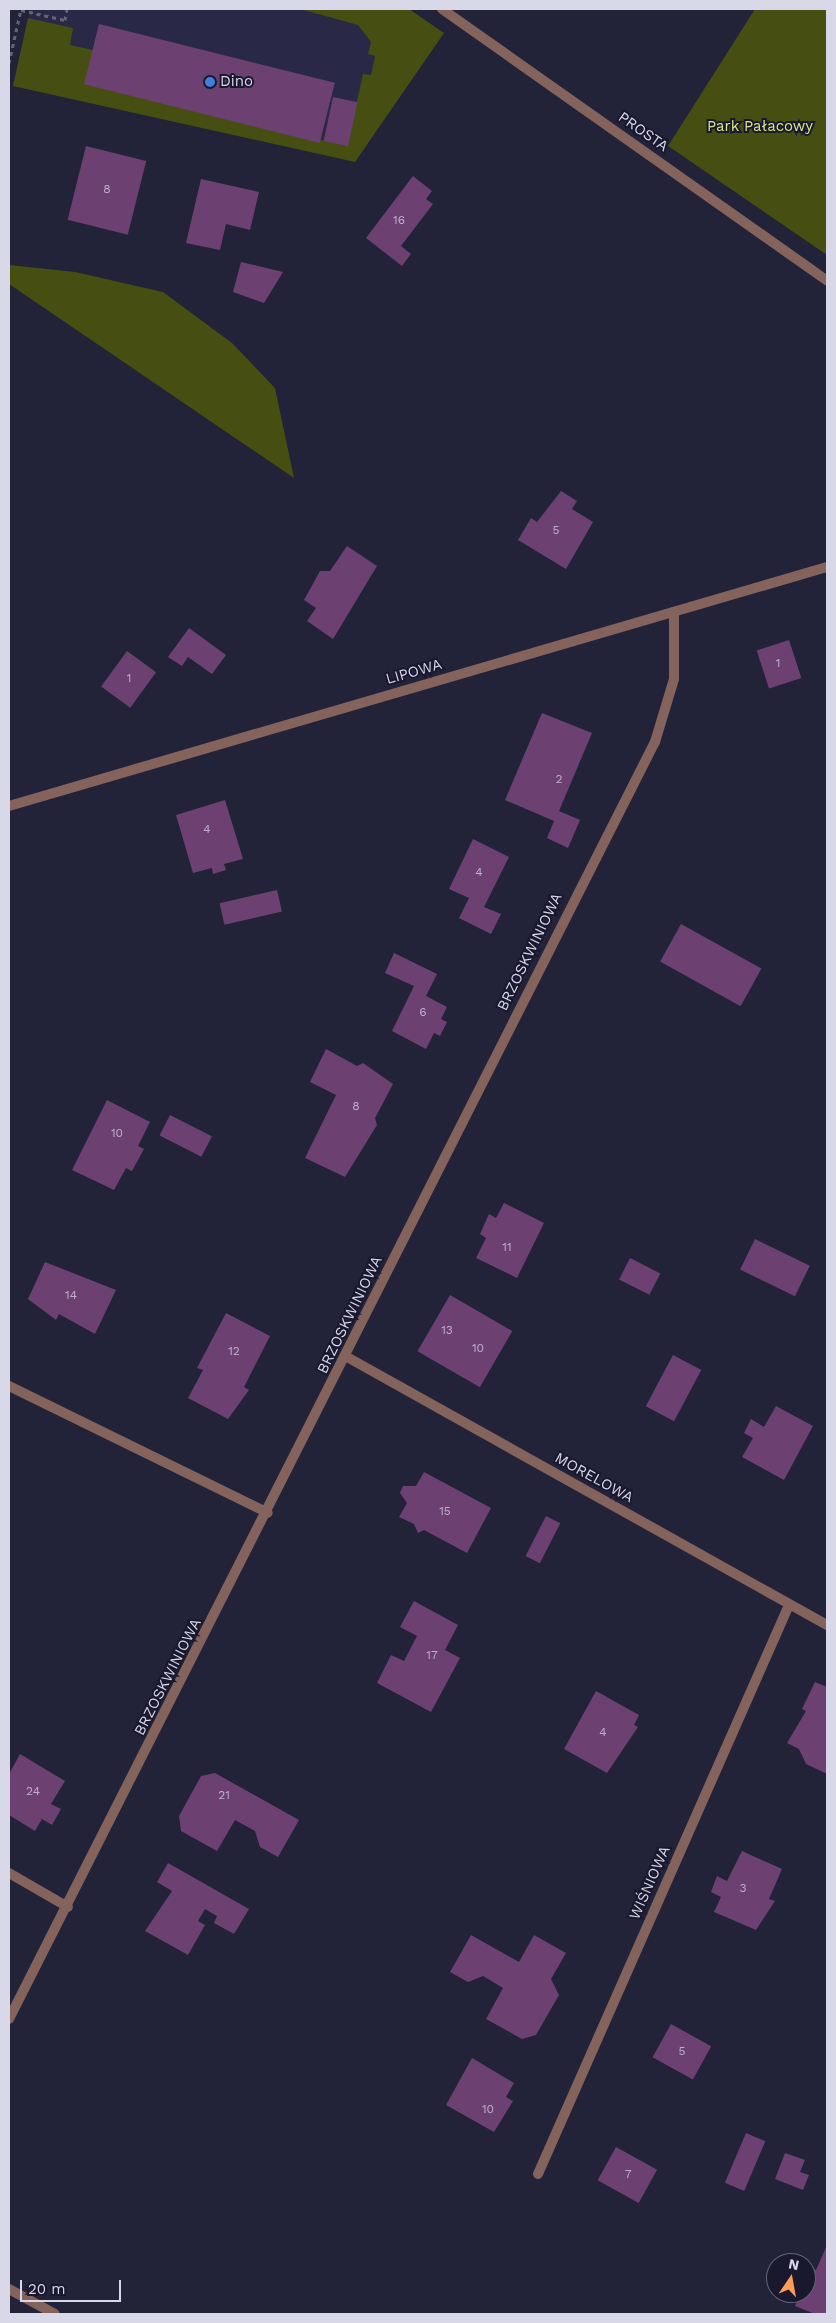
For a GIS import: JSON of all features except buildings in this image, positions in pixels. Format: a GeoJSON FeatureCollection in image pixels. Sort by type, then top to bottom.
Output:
{"type":"FeatureCollection","features":[{"type":"Feature","properties":{"kind":"street","name":"PROSTA"},"geometry":{"type":"LineString","coordinates":[[442,9],[827,280]]}},
{"type":"Feature","properties":{"kind":"street","name":"LIPOWA"},"geometry":{"type":"LineString","coordinates":[[9,806],[827,567]]}},
{"type":"Feature","properties":{"kind":"street","name":"BRZOSKWINIOWA"},"geometry":{"type":"LineString","coordinates":[[9,2019],[68,1907],[347,1357],[602,840],[655,742],[674,679],[674,612]]}},
{"type":"Feature","properties":{"kind":"street","name":"MORELOWA"},"geometry":{"type":"LineString","coordinates":[[347,1357],[827,1625]]}},
{"type":"Feature","properties":{"kind":"street"},"geometry":{"type":"LineString","coordinates":[[9,1386],[268,1513]]}},
{"type":"Feature","properties":{"kind":"street","name":"WIŚNIOWA"},"geometry":{"type":"LineString","coordinates":[[538,2174],[789,1604]]}},
{"type":"Feature","properties":{"kind":"street"},"geometry":{"type":"LineString","coordinates":[[9,1873],[68,1907]]}},
{"type":"Feature","properties":{"kind":"street"},"geometry":{"type":"LineString","coordinates":[[9,2289],[55,2314]]}},
{"type":"Feature","properties":{"kind":"path"},"geometry":{"type":"LineString","coordinates":[[9,63],[21,10],[65,20],[67,9]]}},
{"type":"Feature","properties":{"kind":"shaded area"},"geometry":{"type":"Polygon","coordinates":[[[30,9],[409,9],[444,33],[355,162],[13,86],[30,9]]]}},
{"type":"Feature","properties":{"kind":"green space"},"geometry":{"type":"Polygon","coordinates":[[[300,9],[409,9],[444,33],[355,162],[13,86],[28,18],[73,28],[70,45],[93,50],[86,84],[347,146],[363,74],[371,75],[375,56],[368,54],[371,42],[358,25],[300,9]]]}},
{"type":"Feature","properties":{"kind":"green space","name":"Park Pałacowy"},"geometry":{"type":"Polygon","coordinates":[[[755,9],[827,9],[827,255],[668,146],[755,9]]]}},
{"type":"Feature","properties":{"kind":"green space"},"geometry":{"type":"Polygon","coordinates":[[[9,265],[75,272],[163,292],[232,343],[275,388],[294,478],[9,284],[9,265]]]}},
{"type":"Feature","properties":{"kind":"place","name":"Dino"},"geometry":{"type":"Point","coordinates":[210,82]}}]}
